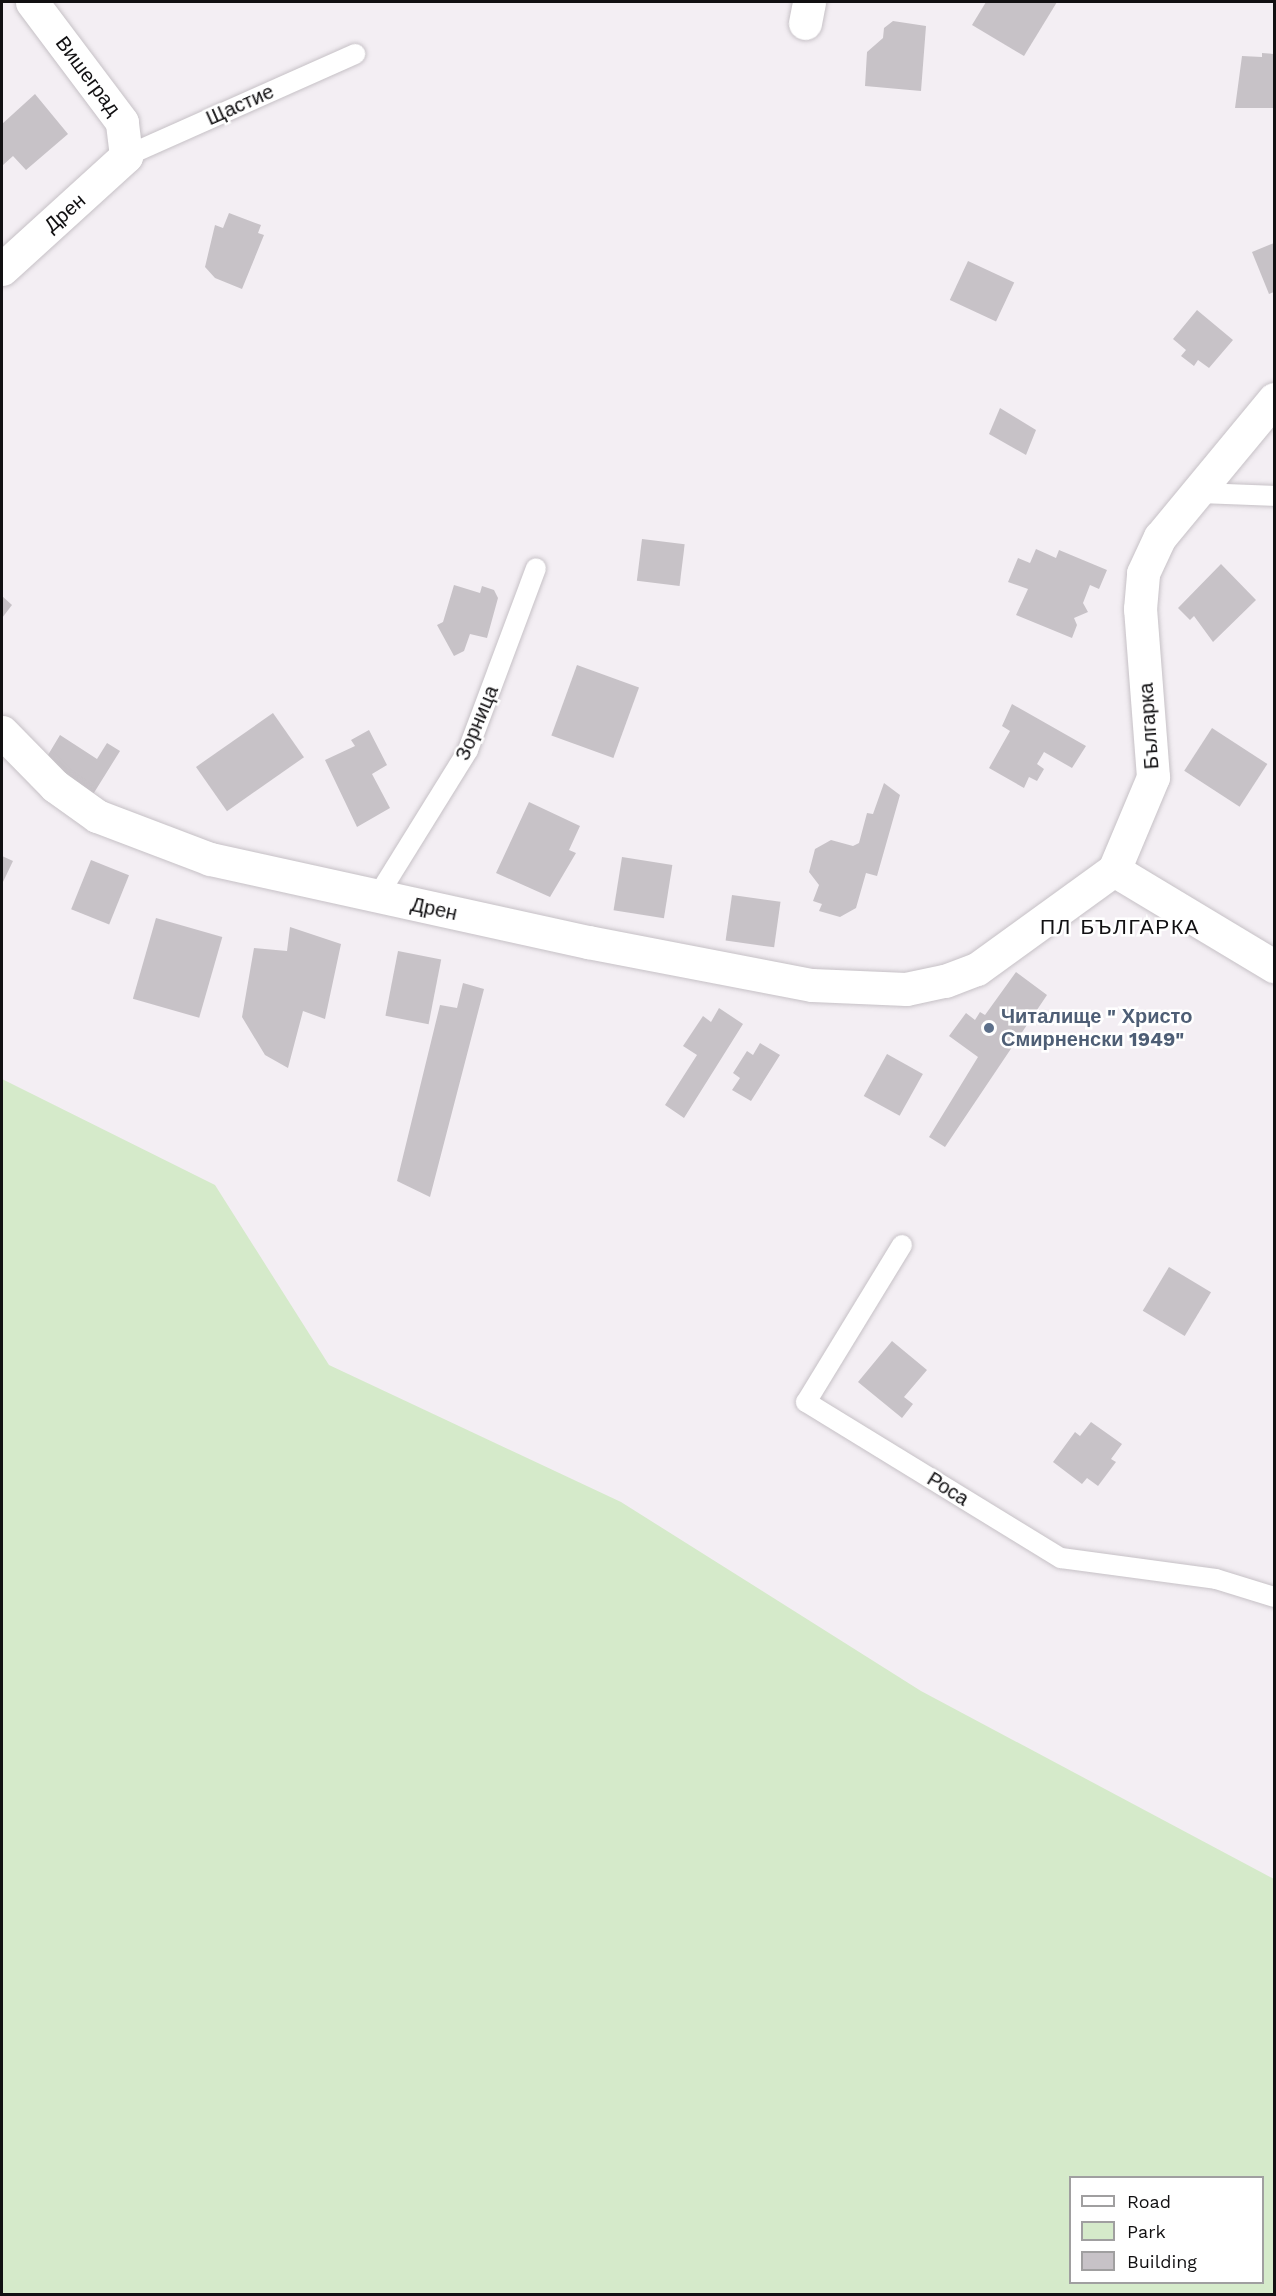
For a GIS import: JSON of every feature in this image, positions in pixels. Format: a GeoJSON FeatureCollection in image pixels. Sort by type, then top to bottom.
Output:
{"type":"FeatureCollection","features":[{"type":"Feature","properties":{"kind":"street","name":"Вишеград"},"geometry":{"type":"LineString","coordinates":[[32,2],[122,122],[126,156]]}},
{"type":"Feature","properties":{"kind":"street","name":"Дрен"},"geometry":{"type":"LineString","coordinates":[[2,269],[126,156]]}},
{"type":"Feature","properties":{"kind":"street"},"geometry":{"type":"LineString","coordinates":[[1197,493],[1275,399]]}},
{"type":"Feature","properties":{"kind":"street","name":"Българка"},"geometry":{"type":"LineString","coordinates":[[1114,870],[1153,777],[1140,609],[1143,573],[1160,537],[1197,493]]}},
{"type":"Feature","properties":{"kind":"street","name":"Дрен"},"geometry":{"type":"LineString","coordinates":[[2,732],[55,786],[97,816],[135,833],[210,860],[377,897],[812,985],[906,989],[945,981],[977,969],[1114,870]]}},
{"type":"Feature","properties":{"kind":"street"},"geometry":{"type":"LineString","coordinates":[[1114,870],[1275,966]]}},
{"type":"Feature","properties":{"kind":"lane","name":"Щастие"},"geometry":{"type":"LineString","coordinates":[[126,156],[355,54]]}},
{"type":"Feature","properties":{"kind":"lane"},"geometry":{"type":"LineString","coordinates":[[1197,493],[1275,496]]}},
{"type":"Feature","properties":{"kind":"lane","name":"Зорница"},"geometry":{"type":"LineString","coordinates":[[377,897],[468,750],[536,568]]}},
{"type":"Feature","properties":{"kind":"lane","name":"Роса"},"geometry":{"type":"LineString","coordinates":[[902,1245],[806,1402],[1061,1558],[1216,1579],[1275,1597]]}},
{"type":"Feature","properties":{"kind":"green space"},"geometry":{"type":"Polygon","coordinates":[[[2,1079],[215,1185],[329,1365],[621,1502],[921,1691],[1274,1879],[1274,2294],[2,2294],[2,1079]]]}},
{"type":"Feature","properties":{"kind":"building"},"geometry":{"type":"Polygon","coordinates":[[[986,2],[1057,2],[1024,56],[972,25],[986,2]]]}},
{"type":"Feature","properties":{"kind":"building"},"geometry":{"type":"Polygon","coordinates":[[[893,21],[926,26],[921,91],[865,86],[867,52],[883,38],[884,28],[893,21]]]}},
{"type":"Feature","properties":{"kind":"building"},"geometry":{"type":"Polygon","coordinates":[[[1262,53],[1274,54],[1274,108],[1235,108],[1242,56],[1262,57],[1262,53]]]}},
{"type":"Feature","properties":{"kind":"building"},"geometry":{"type":"Polygon","coordinates":[[[35,94],[68,134],[26,170],[13,156],[3,165],[2,124],[35,94]]]}},
{"type":"Feature","properties":{"kind":"building"},"geometry":{"type":"Polygon","coordinates":[[[229,213],[261,225],[258,233],[264,235],[242,289],[215,278],[205,267],[215,225],[223,228],[229,213]]]}},
{"type":"Feature","properties":{"kind":"building"},"geometry":{"type":"Polygon","coordinates":[[[1274,243],[1274,292],[1269,294],[1252,252],[1274,243]]]}},
{"type":"Feature","properties":{"kind":"building"},"geometry":{"type":"Polygon","coordinates":[[[968,261],[1014,283],[996,322],[950,300],[968,261]]]}},
{"type":"Feature","properties":{"kind":"building"},"geometry":{"type":"Polygon","coordinates":[[[1197,310],[1233,340],[1209,368],[1198,360],[1194,366],[1181,356],[1186,350],[1173,339],[1197,310]]]}},
{"type":"Feature","properties":{"kind":"building"},"geometry":{"type":"Polygon","coordinates":[[[1000,408],[1036,430],[1026,455],[989,434],[1000,408]]]}},
{"type":"Feature","properties":{"kind":"building"},"geometry":{"type":"Polygon","coordinates":[[[642,539],[685,544],[680,586],[637,581],[642,539]]]}},
{"type":"Feature","properties":{"kind":"building"},"geometry":{"type":"Polygon","coordinates":[[[1036,549],[1056,558],[1059,550],[1107,570],[1099,589],[1090,585],[1083,603],[1088,612],[1074,618],[1077,625],[1072,638],[1016,615],[1028,589],[1008,582],[1018,558],[1030,563],[1036,549]]]}},
{"type":"Feature","properties":{"kind":"building"},"geometry":{"type":"Polygon","coordinates":[[[1221,564],[1256,600],[1213,642],[1194,616],[1190,620],[1178,608],[1221,564]]]}},
{"type":"Feature","properties":{"kind":"building"},"geometry":{"type":"Polygon","coordinates":[[[454,585],[480,593],[482,586],[494,590],[498,598],[487,638],[470,634],[464,651],[454,656],[437,625],[443,622],[454,585]]]}},
{"type":"Feature","properties":{"kind":"building"},"geometry":{"type":"Polygon","coordinates":[[[2,596],[12,605],[2,618],[2,596]]]}},
{"type":"Feature","properties":{"kind":"building"},"geometry":{"type":"Polygon","coordinates":[[[577,665],[639,688],[613,758],[551,735],[577,665]]]}},
{"type":"Feature","properties":{"kind":"building"},"geometry":{"type":"Polygon","coordinates":[[[1012,704],[1086,746],[1072,768],[1044,752],[1037,764],[1044,769],[1037,781],[1029,777],[1024,788],[989,768],[1010,731],[1002,726],[1012,704]]]}},
{"type":"Feature","properties":{"kind":"building"},"geometry":{"type":"Polygon","coordinates":[[[273,713],[304,757],[227,811],[196,767],[273,713]]]}},
{"type":"Feature","properties":{"kind":"building"},"geometry":{"type":"Polygon","coordinates":[[[1212,728],[1267,764],[1240,807],[1184,771],[1212,728]]]}},
{"type":"Feature","properties":{"kind":"building"},"geometry":{"type":"Polygon","coordinates":[[[369,730],[387,765],[372,774],[390,808],[357,827],[325,760],[355,746],[351,740],[369,730]]]}},
{"type":"Feature","properties":{"kind":"building"},"geometry":{"type":"Polygon","coordinates":[[[60,735],[97,759],[107,743],[120,751],[92,796],[42,765],[60,735]]]}},
{"type":"Feature","properties":{"kind":"building"},"geometry":{"type":"Polygon","coordinates":[[[884,783],[900,795],[877,876],[866,873],[856,908],[840,917],[819,911],[822,904],[813,901],[819,885],[809,872],[815,849],[831,840],[853,846],[859,843],[867,813],[873,814],[884,783]]]}},
{"type":"Feature","properties":{"kind":"building"},"geometry":{"type":"Polygon","coordinates":[[[529,802],[580,826],[569,850],[576,853],[550,897],[496,873],[529,802]]]}},
{"type":"Feature","properties":{"kind":"building"},"geometry":{"type":"Polygon","coordinates":[[[2,856],[13,861],[2,884],[2,856]]]}},
{"type":"Feature","properties":{"kind":"building"},"geometry":{"type":"Polygon","coordinates":[[[622,857],[672,865],[664,918],[614,910],[622,857]]]}},
{"type":"Feature","properties":{"kind":"building"},"geometry":{"type":"Polygon","coordinates":[[[91,860],[129,875],[109,924],[71,909],[91,860]]]}},
{"type":"Feature","properties":{"kind":"building"},"geometry":{"type":"Polygon","coordinates":[[[732,895],[781,902],[774,947],[726,941],[732,895]]]}},
{"type":"Feature","properties":{"kind":"building"},"geometry":{"type":"Polygon","coordinates":[[[156,918],[222,937],[199,1018],[133,999],[156,918]]]}},
{"type":"Feature","properties":{"kind":"building"},"geometry":{"type":"Polygon","coordinates":[[[290,927],[341,944],[325,1019],[303,1011],[288,1068],[265,1055],[242,1017],[254,948],[287,951],[290,927]]]}},
{"type":"Feature","properties":{"kind":"building"},"geometry":{"type":"Polygon","coordinates":[[[398,951],[441,959],[429,1024],[385,1016],[398,951]]]}},
{"type":"Feature","properties":{"kind":"building","name":"Читалище \" Христо Смирненски 1949\""},"geometry":{"type":"Polygon","coordinates":[[[1016,972],[1047,995],[945,1147],[929,1137],[978,1057],[949,1036],[966,1013],[975,1020],[980,1012],[985,1015],[1016,972]]]}},
{"type":"Feature","properties":{"kind":"building"},"geometry":{"type":"Polygon","coordinates":[[[463,983],[484,989],[430,1197],[397,1181],[440,1005],[457,1008],[463,983]]]}},
{"type":"Feature","properties":{"kind":"building"},"geometry":{"type":"Polygon","coordinates":[[[719,1008],[743,1024],[684,1118],[665,1105],[697,1055],[683,1046],[703,1016],[711,1022],[719,1008]]]}},
{"type":"Feature","properties":{"kind":"building"},"geometry":{"type":"Polygon","coordinates":[[[760,1043],[780,1055],[751,1101],[732,1090],[740,1078],[733,1073],[747,1051],[753,1055],[760,1043]]]}},
{"type":"Feature","properties":{"kind":"building"},"geometry":{"type":"Polygon","coordinates":[[[887,1054],[923,1074],[900,1116],[864,1096],[887,1054]]]}},
{"type":"Feature","properties":{"kind":"building"},"geometry":{"type":"Polygon","coordinates":[[[1169,1267],[1211,1292],[1185,1336],[1143,1311],[1169,1267]]]}},
{"type":"Feature","properties":{"kind":"building"},"geometry":{"type":"Polygon","coordinates":[[[892,1341],[927,1370],[904,1397],[913,1404],[902,1418],[858,1382],[892,1341]]]}},
{"type":"Feature","properties":{"kind":"building"},"geometry":{"type":"Polygon","coordinates":[[[1091,1422],[1122,1444],[1111,1459],[1116,1462],[1098,1486],[1087,1478],[1082,1484],[1053,1462],[1075,1432],[1080,1436],[1091,1422]]]}},
{"type":"Feature","properties":{"kind":"place","name":"Читалище \" Христо Смирненски 1949\""},"geometry":{"type":"Point","coordinates":[989,1028]}},
{"type":"Feature","properties":{"kind":"district","name":"ПЛ БЪЛГАРКА"},"geometry":{"type":"Point","coordinates":[1120,927]}}]}
